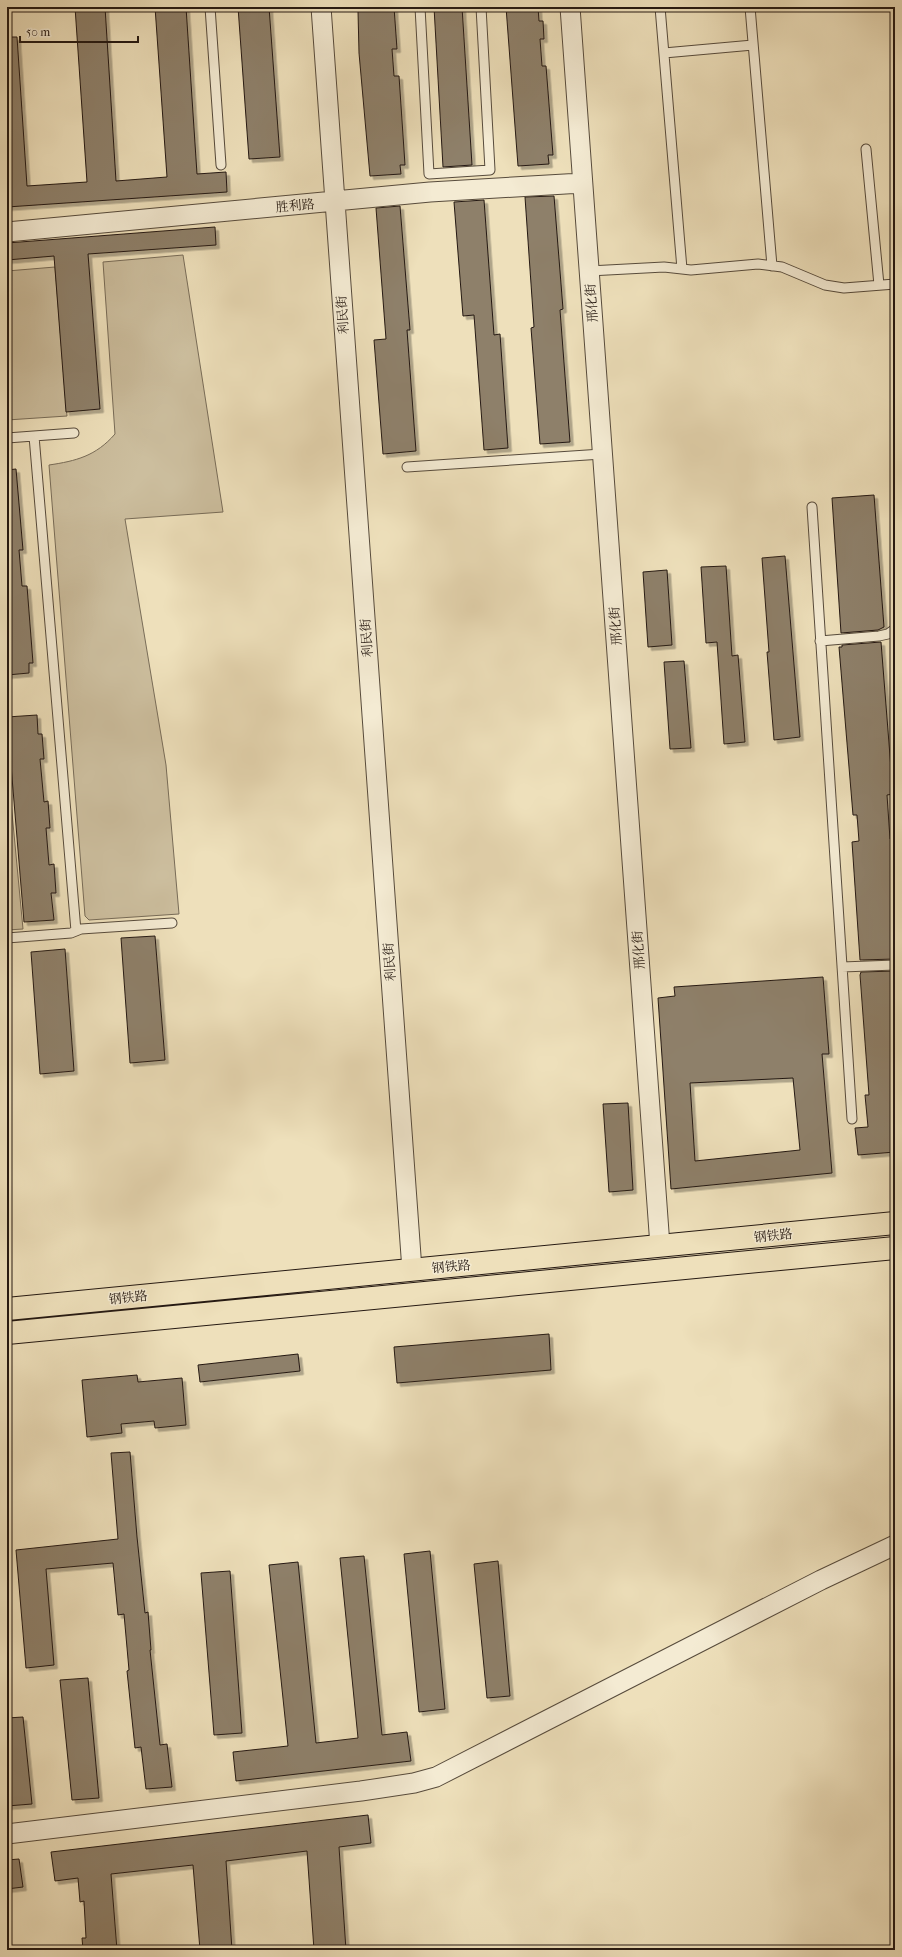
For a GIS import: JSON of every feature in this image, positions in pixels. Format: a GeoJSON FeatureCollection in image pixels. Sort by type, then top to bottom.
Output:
{"type":"FeatureCollection","features":[{"type":"Feature","properties":{"kind":"main road","name":"钢铁路"},"geometry":{"type":"LineString","coordinates":[[7,1309],[895,1223]]}},
{"type":"Feature","properties":{"kind":"main road","name":"钢铁路"},"geometry":{"type":"LineString","coordinates":[[7,1333],[895,1248]]}},
{"type":"Feature","properties":{"kind":"street","name":"利民街"},"geometry":{"type":"LineString","coordinates":[[321,7],[412,1270]]}},
{"type":"Feature","properties":{"kind":"street","name":"邢化街"},"geometry":{"type":"LineString","coordinates":[[570,7],[660,1246]]}},
{"type":"Feature","properties":{"kind":"street","name":"胜利路"},"geometry":{"type":"LineString","coordinates":[[7,232],[430,192],[582,183]]}},
{"type":"Feature","properties":{"kind":"street"},"geometry":{"type":"LineString","coordinates":[[7,1834],[361,1791],[414,1783],[436,1777],[821,1580],[895,1545]]}},
{"type":"Feature","properties":{"kind":"lane"},"geometry":{"type":"LineString","coordinates":[[210,7],[221,165]]}},
{"type":"Feature","properties":{"kind":"lane"},"geometry":{"type":"LineString","coordinates":[[420,7],[429,174],[490,170],[481,7]]}},
{"type":"Feature","properties":{"kind":"lane"},"geometry":{"type":"LineString","coordinates":[[660,7],[682,269]]}},
{"type":"Feature","properties":{"kind":"lane"},"geometry":{"type":"LineString","coordinates":[[750,7],[772,266]]}},
{"type":"Feature","properties":{"kind":"lane"},"geometry":{"type":"LineString","coordinates":[[664,54],[753,45]]}},
{"type":"Feature","properties":{"kind":"lane"},"geometry":{"type":"LineString","coordinates":[[866,149],[878,285]]}},
{"type":"Feature","properties":{"kind":"lane"},"geometry":{"type":"LineString","coordinates":[[589,271],[664,267],[691,270],[758,264],[782,267],[825,285],[844,288],[895,284]]}},
{"type":"Feature","properties":{"kind":"lane"},"geometry":{"type":"LineString","coordinates":[[7,438],[74,433]]}},
{"type":"Feature","properties":{"kind":"lane"},"geometry":{"type":"LineString","coordinates":[[34,436],[76,931]]}},
{"type":"Feature","properties":{"kind":"lane"},"geometry":{"type":"LineString","coordinates":[[407,467],[602,454]]}},
{"type":"Feature","properties":{"kind":"lane"},"geometry":{"type":"LineString","coordinates":[[812,507],[852,1119]]}},
{"type":"Feature","properties":{"kind":"lane"},"geometry":{"type":"LineString","coordinates":[[820,640],[879,636],[895,632]]}},
{"type":"Feature","properties":{"kind":"lane"},"geometry":{"type":"LineString","coordinates":[[7,938],[172,923]]}},
{"type":"Feature","properties":{"kind":"lane"},"geometry":{"type":"LineString","coordinates":[[842,967],[895,965]]}},
{"type":"Feature","properties":{"kind":"shaded area"},"geometry":{"type":"Polygon","coordinates":[[[183,255],[223,512],[125,519],[166,765],[179,914],[89,920],[85,916],[49,465],[68,462],[85,456],[100,448],[115,434],[103,262],[183,255]]]}},
{"type":"Feature","properties":{"kind":"shaded area"},"geometry":{"type":"Polygon","coordinates":[[[55,267],[67,416],[7,420],[7,271],[55,267]]]}},
{"type":"Feature","properties":{"kind":"shaded area"},"geometry":{"type":"Polygon","coordinates":[[[7,760],[23,929],[7,930],[7,760]]]}},
{"type":"Feature","properties":{"kind":"building"},"geometry":{"type":"Polygon","coordinates":[[[75,7],[105,7],[116,181],[167,177],[155,7],[186,7],[197,174],[226,172],[227,192],[7,207],[7,37],[17,37],[27,186],[87,182],[75,7]]]}},
{"type":"Feature","properties":{"kind":"building"},"geometry":{"type":"Polygon","coordinates":[[[238,7],[269,7],[280,157],[249,159],[238,7]]]}},
{"type":"Feature","properties":{"kind":"building"},"geometry":{"type":"Polygon","coordinates":[[[361,7],[394,7],[397,49],[392,49],[394,76],[399,76],[405,165],[400,165],[401,174],[370,176],[359,53],[358,11],[362,11],[361,7]]]}},
{"type":"Feature","properties":{"kind":"building"},"geometry":{"type":"Polygon","coordinates":[[[434,7],[462,7],[472,165],[443,167],[434,7]]]}},
{"type":"Feature","properties":{"kind":"building"},"geometry":{"type":"Polygon","coordinates":[[[506,7],[538,7],[539,21],[543,21],[544,39],[540,39],[542,66],[546,66],[553,155],[548,155],[549,164],[518,166],[506,7]]]}},
{"type":"Feature","properties":{"kind":"building"},"geometry":{"type":"Polygon","coordinates":[[[554,196],[563,309],[560,310],[570,442],[540,444],[531,328],[534,327],[525,197],[554,196]]]}},
{"type":"Feature","properties":{"kind":"building"},"geometry":{"type":"Polygon","coordinates":[[[484,200],[494,335],[500,334],[508,448],[484,450],[474,315],[463,316],[454,202],[484,200]]]}},
{"type":"Feature","properties":{"kind":"building"},"geometry":{"type":"Polygon","coordinates":[[[400,206],[410,330],[407,330],[416,451],[383,454],[374,340],[386,339],[376,208],[400,206]]]}},
{"type":"Feature","properties":{"kind":"building"},"geometry":{"type":"Polygon","coordinates":[[[215,227],[216,245],[88,254],[100,409],[66,412],[54,256],[7,260],[7,243],[215,227]]]}},
{"type":"Feature","properties":{"kind":"building"},"geometry":{"type":"Polygon","coordinates":[[[16,469],[23,550],[19,550],[22,586],[27,586],[33,663],[29,663],[29,673],[7,675],[7,470],[16,469]]]}},
{"type":"Feature","properties":{"kind":"building"},"geometry":{"type":"Polygon","coordinates":[[[874,495],[884,627],[878,630],[841,633],[832,498],[874,495]]]}},
{"type":"Feature","properties":{"kind":"building"},"geometry":{"type":"Polygon","coordinates":[[[785,556],[800,737],[774,740],[762,558],[785,556]]]}},
{"type":"Feature","properties":{"kind":"building"},"geometry":{"type":"Polygon","coordinates":[[[726,566],[732,656],[738,655],[745,742],[724,744],[717,642],[706,643],[701,567],[726,566]]]}},
{"type":"Feature","properties":{"kind":"building"},"geometry":{"type":"Polygon","coordinates":[[[667,570],[672,645],[648,647],[643,572],[667,570]]]}},
{"type":"Feature","properties":{"kind":"building"},"geometry":{"type":"Polygon","coordinates":[[[881,642],[893,794],[887,795],[890,839],[894,839],[895,848],[895,959],[860,960],[852,842],[859,841],[857,815],[853,815],[839,647],[842,647],[842,645],[881,642]]]}},
{"type":"Feature","properties":{"kind":"building"},"geometry":{"type":"Polygon","coordinates":[[[684,661],[691,748],[670,749],[664,662],[684,661]]]}},
{"type":"Feature","properties":{"kind":"building"},"geometry":{"type":"Polygon","coordinates":[[[37,715],[38,734],[42,734],[44,759],[40,759],[44,802],[48,801],[50,828],[46,828],[49,865],[54,864],[56,893],[51,893],[54,920],[24,922],[7,717],[37,715]]]}},
{"type":"Feature","properties":{"kind":"building"},"geometry":{"type":"Polygon","coordinates":[[[155,936],[165,1060],[130,1063],[121,938],[155,936]]]}},
{"type":"Feature","properties":{"kind":"building"},"geometry":{"type":"Polygon","coordinates":[[[65,949],[74,1071],[40,1074],[31,952],[65,949]]]}},
{"type":"Feature","properties":{"kind":"building"},"geometry":{"type":"Polygon","coordinates":[[[895,971],[895,1152],[858,1155],[855,1128],[868,1127],[865,1095],[869,1095],[860,975],[861,972],[895,971]]]}},
{"type":"Feature","properties":{"kind":"building"},"geometry":{"type":"Polygon","coordinates":[[[823,977],[829,1054],[822,1054],[832,1173],[671,1189],[658,998],[675,996],[674,987],[823,977]],[[793,1078],[690,1083],[695,1161],[800,1150],[793,1078]]]}},
{"type":"Feature","properties":{"kind":"building"},"geometry":{"type":"Polygon","coordinates":[[[628,1103],[633,1190],[609,1192],[603,1104],[628,1103]]]}},
{"type":"Feature","properties":{"kind":"building"},"geometry":{"type":"Polygon","coordinates":[[[549,1334],[551,1370],[397,1383],[394,1347],[549,1334]]]}},
{"type":"Feature","properties":{"kind":"building"},"geometry":{"type":"Polygon","coordinates":[[[298,1354],[300,1371],[200,1382],[198,1365],[298,1354]]]}},
{"type":"Feature","properties":{"kind":"building"},"geometry":{"type":"Polygon","coordinates":[[[137,1375],[138,1382],[182,1378],[186,1425],[155,1428],[154,1421],[121,1424],[122,1433],[87,1437],[82,1380],[137,1375]]]}},
{"type":"Feature","properties":{"kind":"building"},"geometry":{"type":"Polygon","coordinates":[[[130,1452],[137,1537],[145,1613],[148,1612],[150,1650],[160,1745],[167,1744],[172,1787],[146,1789],[141,1747],[135,1748],[127,1671],[129,1670],[124,1614],[118,1615],[113,1563],[46,1569],[54,1665],[26,1668],[16,1550],[118,1539],[111,1453],[130,1452]]]}},
{"type":"Feature","properties":{"kind":"building"},"geometry":{"type":"Polygon","coordinates":[[[430,1551],[445,1709],[419,1712],[404,1554],[430,1551]]]}},
{"type":"Feature","properties":{"kind":"building"},"geometry":{"type":"Polygon","coordinates":[[[364,1556],[382,1735],[407,1732],[411,1761],[236,1781],[233,1752],[288,1746],[269,1565],[298,1562],[316,1743],[358,1738],[340,1558],[364,1556]]]}},
{"type":"Feature","properties":{"kind":"building"},"geometry":{"type":"Polygon","coordinates":[[[498,1561],[510,1696],[487,1698],[474,1564],[498,1561]]]}},
{"type":"Feature","properties":{"kind":"building"},"geometry":{"type":"Polygon","coordinates":[[[230,1571],[242,1733],[214,1735],[201,1573],[230,1571]]]}},
{"type":"Feature","properties":{"kind":"building"},"geometry":{"type":"Polygon","coordinates":[[[88,1678],[99,1798],[72,1800],[60,1680],[88,1678]]]}},
{"type":"Feature","properties":{"kind":"building"},"geometry":{"type":"Polygon","coordinates":[[[23,1717],[32,1804],[7,1806],[7,1718],[23,1717]]]}},
{"type":"Feature","properties":{"kind":"building"},"geometry":{"type":"Polygon","coordinates":[[[368,1815],[371,1843],[339,1847],[346,1950],[314,1950],[307,1851],[226,1861],[232,1950],[200,1950],[193,1865],[111,1874],[117,1950],[83,1950],[82,1938],[86,1938],[84,1901],[80,1902],[78,1878],[55,1881],[51,1852],[368,1815]]]}},
{"type":"Feature","properties":{"kind":"building"},"geometry":{"type":"Polygon","coordinates":[[[19,1859],[23,1887],[7,1889],[7,1860],[19,1859]]]}}]}
